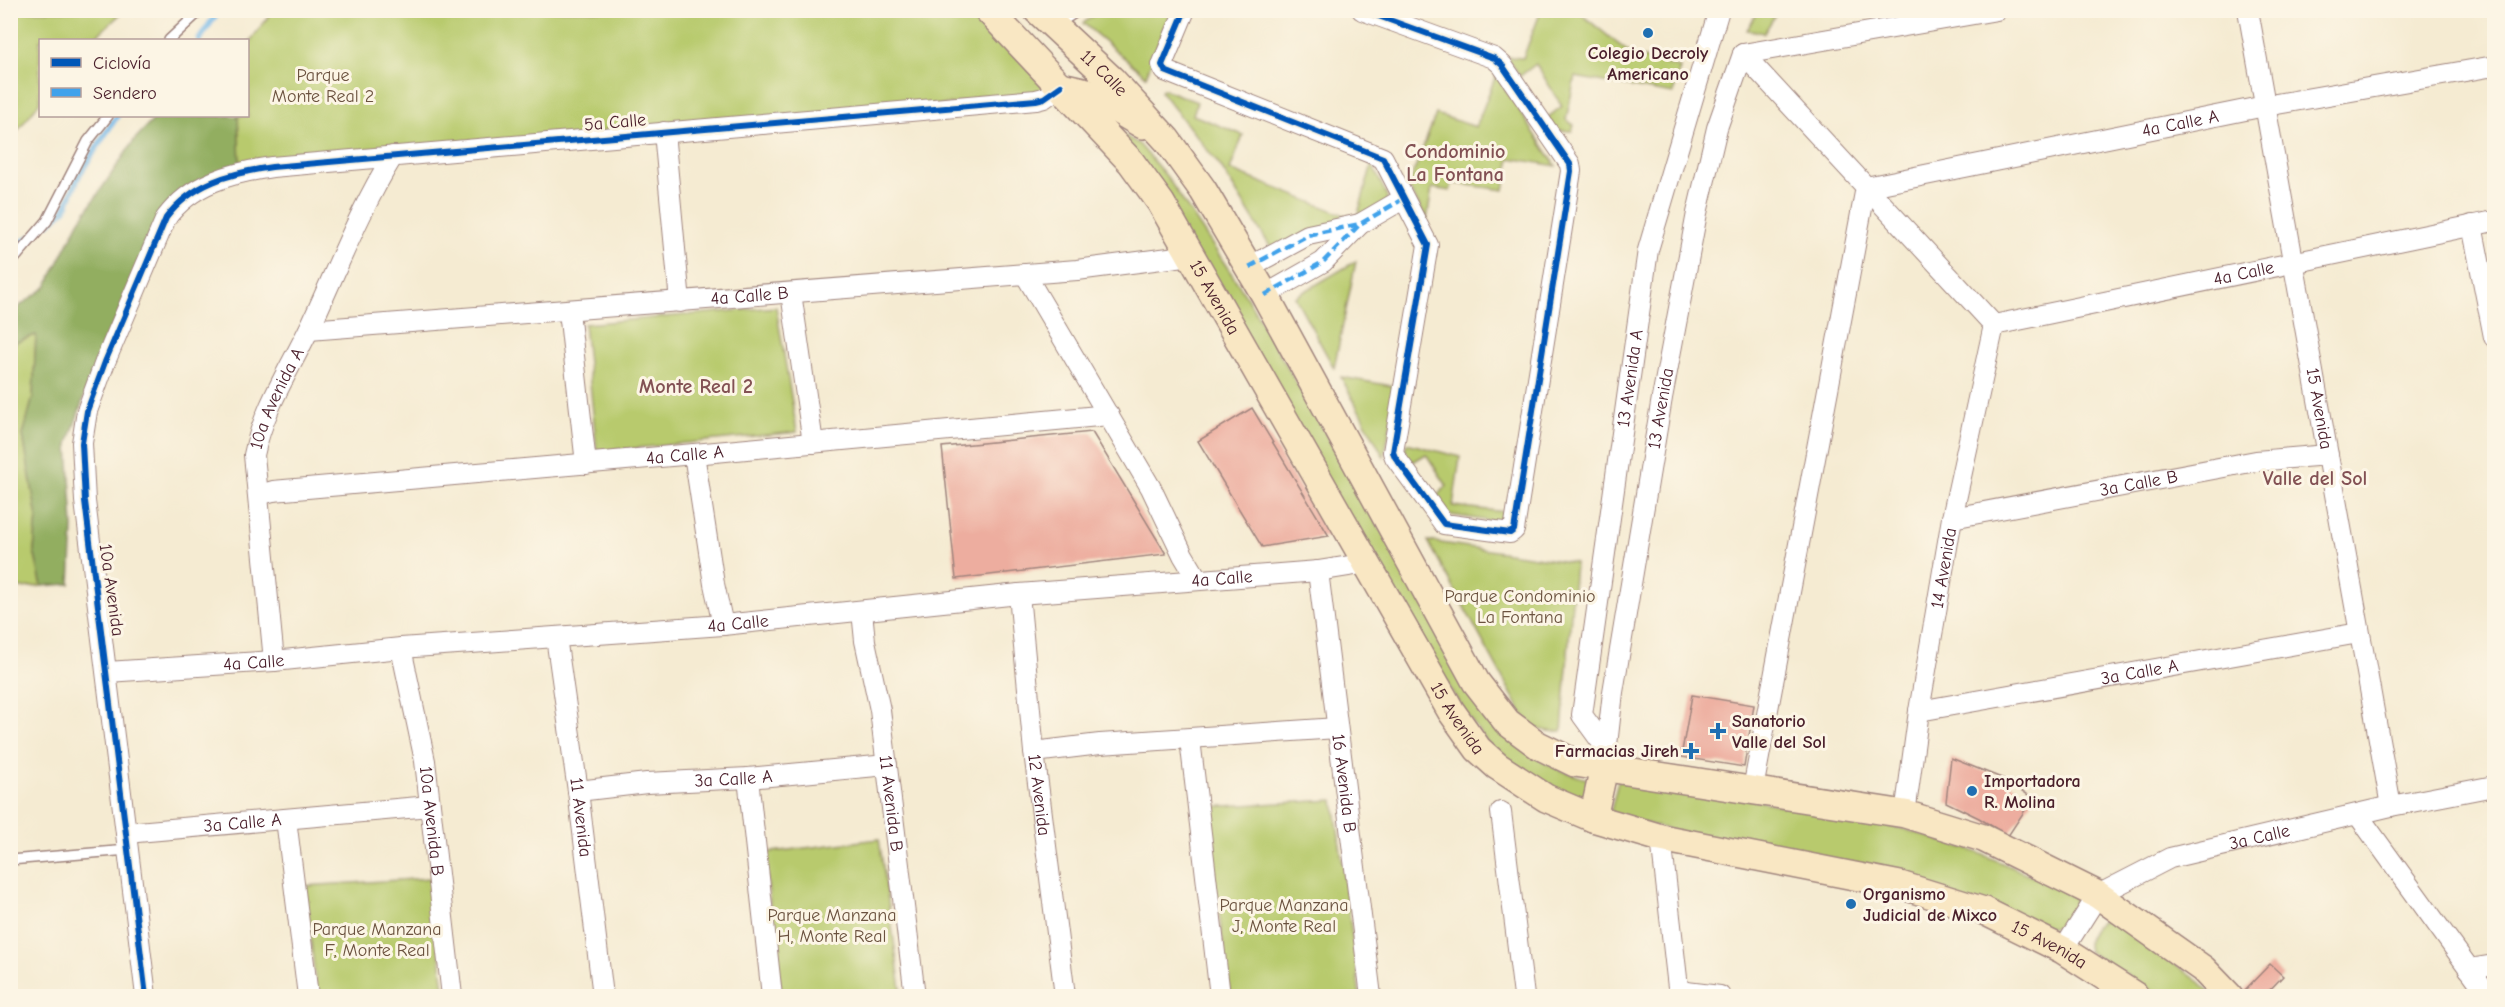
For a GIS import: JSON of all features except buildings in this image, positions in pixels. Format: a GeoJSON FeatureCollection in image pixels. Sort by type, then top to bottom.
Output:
{"type":"FeatureCollection","features":[{"type":"Feature","properties":{"kind":"main road","name":"11 Calle"},"geometry":{"type":"LineString","coordinates":[[988,10],[1061,86]]}},
{"type":"Feature","properties":{"kind":"main road","name":"11 Calle"},"geometry":{"type":"LineString","coordinates":[[1045,19],[1112,79],[1167,140]]}},
{"type":"Feature","properties":{"kind":"main road"},"geometry":{"type":"LineString","coordinates":[[1061,86],[1087,92],[1167,140]]}},
{"type":"Feature","properties":{"kind":"main road","name":"15 Avenida"},"geometry":{"type":"LineString","coordinates":[[1061,86],[1131,162],[1161,203],[1451,711],[1478,749],[1497,766],[1546,798],[1593,818],[1660,838],[1900,885],[1984,911],[2063,950],[2135,996]]}},
{"type":"Feature","properties":{"kind":"main road","name":"15 Avenida"},"geometry":{"type":"LineString","coordinates":[[1167,140],[1256,263],[1272,291],[1326,408],[1476,682],[1507,722],[1538,745],[1575,763],[1605,758],[1753,789],[1905,814],[1983,838],[2098,895],[2203,969],[2229,996]]}},
{"type":"Feature","properties":{"kind":"main road"},"geometry":{"type":"LineString","coordinates":[[1593,818],[1605,758]]}},
{"type":"Feature","properties":{"kind":"street"},"geometry":{"type":"LineString","coordinates":[[1185,10],[1162,65],[1165,71],[1383,158],[1428,245],[1393,452],[1444,524],[1510,533],[1514,530],[1571,171],[1570,164],[1502,65],[1494,58],[1362,10]]}},
{"type":"Feature","properties":{"kind":"street","name":"13 Avenida A"},"geometry":{"type":"LineString","coordinates":[[1605,758],[1582,715],[1648,250],[1719,10]]}},
{"type":"Feature","properties":{"kind":"street"},"geometry":{"type":"LineString","coordinates":[[1743,54],[1997,10]]}},
{"type":"Feature","properties":{"kind":"street","name":"15 Avenida"},"geometry":{"type":"LineString","coordinates":[[2248,10],[2391,806]]}},
{"type":"Feature","properties":{"kind":"street"},"geometry":{"type":"LineString","coordinates":[[1743,54],[1994,325]]}},
{"type":"Feature","properties":{"kind":"street","name":"13 Avenida"},"geometry":{"type":"LineString","coordinates":[[1605,758],[1613,692],[1662,398],[1697,213],[1717,128],[1743,54]]}},
{"type":"Feature","properties":{"kind":"street","name":"4a Calle A"},"geometry":{"type":"LineString","coordinates":[[1866,187],[2265,106],[2494,66]]}},
{"type":"Feature","properties":{"kind":"street","name":"5a Calle"},"geometry":{"type":"LineString","coordinates":[[176,204],[214,180],[240,172],[393,156],[1036,100],[1044,98],[1061,86]]}},
{"type":"Feature","properties":{"kind":"street"},"geometry":{"type":"LineString","coordinates":[[664,132],[680,302]]}},
{"type":"Feature","properties":{"kind":"street","name":"10a Avenida A"},"geometry":{"type":"LineString","coordinates":[[274,661],[254,455],[259,429],[273,396],[309,330],[375,185],[393,156]]}},
{"type":"Feature","properties":{"kind":"street"},"geometry":{"type":"LineString","coordinates":[[1753,789],[1866,187]]}},
{"type":"Feature","properties":{"kind":"street"},"geometry":{"type":"LineString","coordinates":[[1272,291],[1323,262],[1360,224],[1403,199]]}},
{"type":"Feature","properties":{"kind":"street","name":"10a Avenida"},"geometry":{"type":"LineString","coordinates":[[146,996],[108,672],[85,501],[82,443],[87,411],[105,362],[166,218],[176,204]]}},
{"type":"Feature","properties":{"kind":"street","name":"4a Calle"},"geometry":{"type":"LineString","coordinates":[[1994,325],[2494,221]]}},
{"type":"Feature","properties":{"kind":"street"},"geometry":{"type":"LineString","coordinates":[[1256,263],[1308,235],[1360,224]]}},
{"type":"Feature","properties":{"kind":"street"},"geometry":{"type":"LineString","coordinates":[[2472,225],[2494,337]]}},
{"type":"Feature","properties":{"kind":"street","name":"4a Calle B"},"geometry":{"type":"LineString","coordinates":[[309,330],[1077,270],[1192,255]]}},
{"type":"Feature","properties":{"kind":"street"},"geometry":{"type":"LineString","coordinates":[[1025,274],[1151,488],[1183,555],[1198,580]]}},
{"type":"Feature","properties":{"kind":"street"},"geometry":{"type":"LineString","coordinates":[[791,293],[813,443]]}},
{"type":"Feature","properties":{"kind":"street"},"geometry":{"type":"LineString","coordinates":[[569,311],[586,464]]}},
{"type":"Feature","properties":{"kind":"street","name":"14 Avenida"},"geometry":{"type":"LineString","coordinates":[[1905,814],[1919,711],[1952,518],[1994,325]]}},
{"type":"Feature","properties":{"kind":"street","name":"4a Calle A"},"geometry":{"type":"LineString","coordinates":[[258,495],[273,491],[1109,415]]}},
{"type":"Feature","properties":{"kind":"street"},"geometry":{"type":"LineString","coordinates":[[694,454],[714,584],[723,625]]}},
{"type":"Feature","properties":{"kind":"street","name":"3a Calle B"},"geometry":{"type":"LineString","coordinates":[[1952,518],[2256,461],[2328,455]]}},
{"type":"Feature","properties":{"kind":"street","name":"4a Calle"},"geometry":{"type":"LineString","coordinates":[[108,672],[723,625],[1019,594],[1318,571],[1368,563]]}},
{"type":"Feature","properties":{"kind":"street","name":"16 Avenida B"},"geometry":{"type":"LineString","coordinates":[[1318,571],[1371,996]]}},
{"type":"Feature","properties":{"kind":"street","name":"12 Avenida"},"geometry":{"type":"LineString","coordinates":[[1019,594],[1035,752],[1065,996]]}},
{"type":"Feature","properties":{"kind":"street","name":"11 Avenida B"},"geometry":{"type":"LineString","coordinates":[[862,610],[865,640],[880,710],[915,996]]}},
{"type":"Feature","properties":{"kind":"street","name":"3a Calle A"},"geometry":{"type":"LineString","coordinates":[[1919,711],[2360,633]]}},
{"type":"Feature","properties":{"kind":"street","name":"11 Avenida"},"geometry":{"type":"LineString","coordinates":[[556,637],[578,791],[603,996]]}},
{"type":"Feature","properties":{"kind":"street","name":"10a Avenida B"},"geometry":{"type":"LineString","coordinates":[[401,648],[425,761],[452,996]]}},
{"type":"Feature","properties":{"kind":"street"},"geometry":{"type":"LineString","coordinates":[[1035,752],[1100,744],[1190,740],[1337,728]]}},
{"type":"Feature","properties":{"kind":"street"},"geometry":{"type":"LineString","coordinates":[[1190,740],[1220,996]]}},
{"type":"Feature","properties":{"kind":"street","name":"3a Calle A"},"geometry":{"type":"LineString","coordinates":[[578,791],[647,783],[748,778],[887,765]]}},
{"type":"Feature","properties":{"kind":"street"},"geometry":{"type":"LineString","coordinates":[[748,778],[772,996]]}},
{"type":"Feature","properties":{"kind":"street","name":"3a Calle"},"geometry":{"type":"LineString","coordinates":[[2098,895],[2170,858],[2391,806],[2494,786]]}},
{"type":"Feature","properties":{"kind":"street","name":"3a Calle A"},"geometry":{"type":"LineString","coordinates":[[127,842],[286,819],[430,806]]}},
{"type":"Feature","properties":{"kind":"street"},"geometry":{"type":"LineString","coordinates":[[1501,812],[1524,996]]}},
{"type":"Feature","properties":{"kind":"street"},"geometry":{"type":"LineString","coordinates":[[2358,815],[2489,996]]}},
{"type":"Feature","properties":{"kind":"street"},"geometry":{"type":"LineString","coordinates":[[286,819],[308,996]]}},
{"type":"Feature","properties":{"kind":"street"},"geometry":{"type":"LineString","coordinates":[[1660,838],[1678,994],[1720,996]]}},
{"type":"Feature","properties":{"kind":"street"},"geometry":{"type":"LineString","coordinates":[[2063,950],[2098,895]]}},
{"type":"Feature","properties":{"kind":"street"},"geometry":{"type":"LineString","coordinates":[[2469,969],[2494,965]]}},
{"type":"Feature","properties":{"kind":"lane"},"geometry":{"type":"LineString","coordinates":[[170,39],[201,10]]}},
{"type":"Feature","properties":{"kind":"lane"},"geometry":{"type":"LineString","coordinates":[[1045,19],[1078,10]]}},
{"type":"Feature","properties":{"kind":"lane"},"geometry":{"type":"LineString","coordinates":[[10,264],[47,221],[70,181],[88,141],[107,117]]}},
{"type":"Feature","properties":{"kind":"lane"},"geometry":{"type":"LineString","coordinates":[[10,860],[127,842]]}},
{"type":"Feature","properties":{"kind":"green space","name":"Parque Monte Real 2"},"geometry":{"type":"Polygon","coordinates":[[[270,10],[982,11],[1053,95],[240,168],[238,117],[249,117],[249,43],[268,17],[270,10]]]}},
{"type":"Feature","properties":{"kind":"green space"},"geometry":{"type":"Polygon","coordinates":[[[10,11],[124,11],[93,39],[39,39],[39,103],[11,139],[10,11]]]}},
{"type":"Feature","properties":{"kind":"green space"},"geometry":{"type":"Polygon","coordinates":[[[1101,11],[1171,11],[1146,76],[1083,23],[1101,11]]]}},
{"type":"Feature","properties":{"kind":"green space"},"geometry":{"type":"Polygon","coordinates":[[[1541,11],[1577,11],[1632,55],[1680,68],[1673,94],[1575,77],[1566,120],[1574,125],[1572,131],[1554,130],[1547,118],[1562,106],[1536,64],[1520,76],[1507,57],[1523,58],[1541,11]]]}},
{"type":"Feature","properties":{"kind":"green space"},"geometry":{"type":"Polygon","coordinates":[[[1758,11],[1778,11],[1764,33],[1747,30],[1758,11]]]}},
{"type":"Feature","properties":{"kind":"green space"},"geometry":{"type":"Polygon","coordinates":[[[1496,75],[1556,166],[1510,158],[1504,190],[1452,183],[1450,191],[1432,188],[1427,219],[1408,187],[1436,114],[1476,127],[1496,75]]]}},
{"type":"Feature","properties":{"kind":"green space"},"geometry":{"type":"Polygon","coordinates":[[[1163,89],[1197,102],[1193,115],[1243,135],[1230,170],[1352,218],[1276,256],[1221,167],[1161,92],[1163,89]]]}},
{"type":"Feature","properties":{"kind":"green space"},"geometry":{"type":"Polygon","coordinates":[[[156,117],[238,117],[240,168],[160,220],[90,379],[68,444],[73,527],[70,584],[42,586],[34,551],[37,517],[23,435],[33,397],[36,335],[16,342],[11,350],[11,318],[21,305],[46,287],[79,222],[135,139],[156,117]]]}},
{"type":"Feature","properties":{"kind":"green space"},"geometry":{"type":"Polygon","coordinates":[[[1101,122],[1139,144],[1167,177],[1245,294],[1495,727],[1539,760],[1562,771],[1590,780],[1587,803],[1555,793],[1490,746],[1464,711],[1101,122]]]}},
{"type":"Feature","properties":{"kind":"green space"},"geometry":{"type":"Polygon","coordinates":[[[1372,164],[1387,196],[1387,204],[1356,221],[1372,164]]]}},
{"type":"Feature","properties":{"kind":"green space"},"geometry":{"type":"Polygon","coordinates":[[[1356,261],[1334,368],[1295,297],[1356,261]]]}},
{"type":"Feature","properties":{"kind":"green space"},"geometry":{"type":"Polygon","coordinates":[[[776,307],[797,432],[597,452],[584,324],[776,307]]]}},
{"type":"Feature","properties":{"kind":"green space"},"geometry":{"type":"Polygon","coordinates":[[[36,335],[33,397],[23,435],[37,517],[34,551],[42,586],[11,589],[11,350],[16,342],[36,335]]]}},
{"type":"Feature","properties":{"kind":"green space"},"geometry":{"type":"Polygon","coordinates":[[[1341,377],[1398,387],[1384,457],[1341,377]]]}},
{"type":"Feature","properties":{"kind":"green space"},"geometry":{"type":"Polygon","coordinates":[[[1407,443],[1460,457],[1453,506],[1505,512],[1502,523],[1445,514],[1436,497],[1447,486],[1426,454],[1413,462],[1404,453],[1407,443]]]}},
{"type":"Feature","properties":{"kind":"green space","name":"Parque Condominio La Fontana"},"geometry":{"type":"Polygon","coordinates":[[[1428,541],[1575,563],[1562,731],[1541,729],[1532,725],[1524,717],[1428,541]]]}},
{"type":"Feature","properties":{"kind":"green space"},"geometry":{"type":"Polygon","coordinates":[[[1618,781],[1748,799],[1904,829],[1979,853],[2072,893],[2073,914],[2066,923],[2045,929],[1610,814],[1618,781]]]}},
{"type":"Feature","properties":{"kind":"green space","name":"Parque Manzana J, Monte Real"},"geometry":{"type":"Polygon","coordinates":[[[1334,800],[1360,996],[1230,996],[1205,807],[1334,800]]]}},
{"type":"Feature","properties":{"kind":"green space","name":"Parque Manzana H, Monte Real"},"geometry":{"type":"Polygon","coordinates":[[[879,839],[902,996],[781,996],[764,853],[879,839]]]}},
{"type":"Feature","properties":{"kind":"green space","name":"Parque Manzana F, Monte Real"},"geometry":{"type":"Polygon","coordinates":[[[430,878],[445,996],[317,996],[305,886],[430,878]]]}},
{"type":"Feature","properties":{"kind":"green space"},"geometry":{"type":"Polygon","coordinates":[[[2112,918],[2201,983],[2213,996],[2160,996],[2089,952],[2088,939],[2092,930],[2100,923],[2112,918]]]}},
{"type":"Feature","properties":{"kind":"waterway"},"geometry":{"type":"LineString","coordinates":[[200,39],[219,10]]}},
{"type":"Feature","properties":{"kind":"waterway"},"geometry":{"type":"LineString","coordinates":[[49,223],[65,209],[79,175],[116,117]]}},
{"type":"Feature","properties":{"kind":"waterway"},"geometry":{"type":"LineString","coordinates":[[10,248],[31,237]]}},
{"type":"Feature","properties":{"kind":"marked path"},"geometry":{"type":"LineString","coordinates":[[1265,295],[1323,262],[1360,224],[1403,199]]}},
{"type":"Feature","properties":{"kind":"marked path"},"geometry":{"type":"LineString","coordinates":[[1249,267],[1308,235],[1360,224]]}},
{"type":"Feature","properties":{"kind":"cycle path"},"geometry":{"type":"LineString","coordinates":[[1185,10],[1162,65],[1165,71],[1383,158],[1428,245],[1393,452],[1444,524],[1510,533],[1514,530],[1571,171],[1570,164],[1502,65],[1494,58],[1362,10]]}},
{"type":"Feature","properties":{"kind":"cycle path"},"geometry":{"type":"LineString","coordinates":[[146,996],[85,501],[82,443],[87,411],[105,362],[166,218],[176,206],[200,188],[213,182],[272,167],[1036,100],[1044,98],[1061,86]]}},
{"type":"Feature","properties":{"kind":"place","name":"Colegio Decroly Americano"},"geometry":{"type":"Point","coordinates":[1648,33]}},
{"type":"Feature","properties":{"kind":"place","name":"Sanatorio Valle del Sol"},"geometry":{"type":"Point","coordinates":[1718,731]}},
{"type":"Feature","properties":{"kind":"place","name":"Farmacias Jireh"},"geometry":{"type":"Point","coordinates":[1691,751]}},
{"type":"Feature","properties":{"kind":"place","name":"Importadora R. Molina"},"geometry":{"type":"Point","coordinates":[1972,791]}},
{"type":"Feature","properties":{"kind":"place","name":"Organismo Judicial de Mixco"},"geometry":{"type":"Point","coordinates":[1851,904]}},
{"type":"Feature","properties":{"kind":"district","name":"Condominio La Fontana"},"geometry":{"type":"Point","coordinates":[1455,162]}},
{"type":"Feature","properties":{"kind":"district","name":"Monte Real 2"},"geometry":{"type":"Point","coordinates":[696,386]}},
{"type":"Feature","properties":{"kind":"district","name":"Valle del Sol"},"geometry":{"type":"Point","coordinates":[2315,478]}}]}
